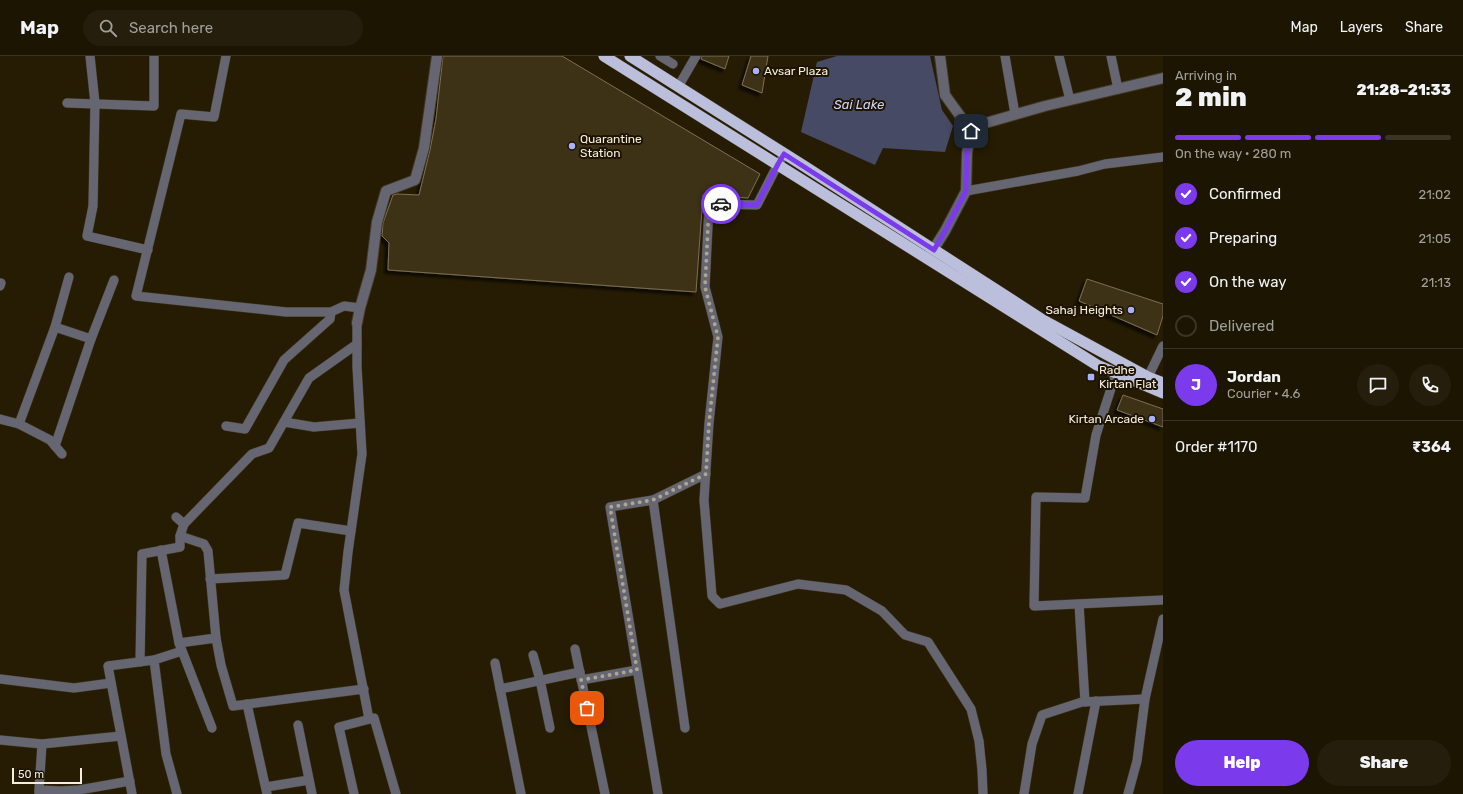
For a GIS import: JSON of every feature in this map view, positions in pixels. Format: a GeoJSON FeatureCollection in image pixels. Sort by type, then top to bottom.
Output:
{"type":"FeatureCollection","features":[{"type":"Feature","properties":{"kind":"highway"},"geometry":{"type":"LineString","coordinates":[[604,56],[778,164],[1043,320],[1148,377],[1163,383]]}},
{"type":"Feature","properties":{"kind":"highway"},"geometry":{"type":"LineString","coordinates":[[630,56],[784,154],[1098,365],[1163,393]]}},
{"type":"Feature","properties":{"kind":"street"},"geometry":{"type":"LineString","coordinates":[[90,56],[95,103],[93,206],[87,236],[148,250]]}},
{"type":"Feature","properties":{"kind":"street"},"geometry":{"type":"LineString","coordinates":[[67,102],[154,106],[154,56]]}},
{"type":"Feature","properties":{"kind":"street"},"geometry":{"type":"LineString","coordinates":[[226,56],[214,117],[181,114],[136,296],[286,312],[330,312],[344,306],[360,308]]}},
{"type":"Feature","properties":{"kind":"street"},"geometry":{"type":"LineString","coordinates":[[369,719],[344,590],[362,454],[357,323],[371,270],[377,222],[386,191],[415,180],[424,148],[437,56]]}},
{"type":"Feature","properties":{"kind":"street"},"geometry":{"type":"LineString","coordinates":[[660,56],[673,64]]}},
{"type":"Feature","properties":{"kind":"street"},"geometry":{"type":"LineString","coordinates":[[678,87],[696,56]]}},
{"type":"Feature","properties":{"kind":"street"},"geometry":{"type":"LineString","coordinates":[[931,254],[966,191],[967,153],[971,131],[945,95],[940,56]]}},
{"type":"Feature","properties":{"kind":"street"},"geometry":{"type":"LineString","coordinates":[[1005,56],[1015,114]]}},
{"type":"Feature","properties":{"kind":"street"},"geometry":{"type":"LineString","coordinates":[[1059,56],[1070,100]]}},
{"type":"Feature","properties":{"kind":"street"},"geometry":{"type":"LineString","coordinates":[[1111,56],[1118,89]]}},
{"type":"Feature","properties":{"kind":"street"},"geometry":{"type":"LineString","coordinates":[[971,131],[982,124],[1015,114],[1163,78]]}},
{"type":"Feature","properties":{"kind":"street"},"geometry":{"type":"LineString","coordinates":[[784,154],[757,205],[717,204],[709,206],[705,287],[718,337],[709,423],[704,500],[712,596],[720,604],[798,584],[846,590],[882,611],[905,635],[928,642],[971,709],[979,741],[983,794]]}},
{"type":"Feature","properties":{"kind":"street"},"geometry":{"type":"LineString","coordinates":[[966,191],[1078,172],[1105,164],[1163,158]]}},
{"type":"Feature","properties":{"kind":"street"},"geometry":{"type":"LineString","coordinates":[[19,424],[55,327],[69,277]]}},
{"type":"Feature","properties":{"kind":"street"},"geometry":{"type":"LineString","coordinates":[[55,446],[91,339],[114,280]]}},
{"type":"Feature","properties":{"kind":"street"},"geometry":{"type":"LineString","coordinates":[[226,426],[245,429],[284,360],[330,319],[330,312]]}},
{"type":"Feature","properties":{"kind":"street"},"geometry":{"type":"LineString","coordinates":[[55,327],[91,339]]}},
{"type":"Feature","properties":{"kind":"street"},"geometry":{"type":"LineString","coordinates":[[140,662],[142,554],[180,547],[180,536],[184,524],[252,454],[269,448],[309,378],[357,344]]}},
{"type":"Feature","properties":{"kind":"street"},"geometry":{"type":"LineString","coordinates":[[1148,377],[1163,346]]}},
{"type":"Feature","properties":{"kind":"street"},"geometry":{"type":"LineString","coordinates":[[1116,373],[1096,435],[1085,498],[1036,497],[1034,606],[1163,600]]}},
{"type":"Feature","properties":{"kind":"street"},"geometry":{"type":"LineString","coordinates":[[0,419],[19,424],[50,440],[62,454]]}},
{"type":"Feature","properties":{"kind":"street"},"geometry":{"type":"LineString","coordinates":[[284,422],[314,427],[360,423]]}},
{"type":"Feature","properties":{"kind":"street"},"geometry":{"type":"LineString","coordinates":[[658,794],[610,507],[653,500],[706,474]]}},
{"type":"Feature","properties":{"kind":"street"},"geometry":{"type":"LineString","coordinates":[[653,500],[685,728]]}},
{"type":"Feature","properties":{"kind":"street"},"geometry":{"type":"LineString","coordinates":[[176,517],[184,524]]}},
{"type":"Feature","properties":{"kind":"street"},"geometry":{"type":"LineString","coordinates":[[210,579],[285,575],[298,523],[351,531]]}},
{"type":"Feature","properties":{"kind":"street"},"geometry":{"type":"LineString","coordinates":[[180,536],[204,544],[208,551],[216,638],[221,665],[233,706],[364,689]]}},
{"type":"Feature","properties":{"kind":"street"},"geometry":{"type":"LineString","coordinates":[[161,550],[180,647],[212,728]]}},
{"type":"Feature","properties":{"kind":"street"},"geometry":{"type":"LineString","coordinates":[[1079,604],[1085,702]]}},
{"type":"Feature","properties":{"kind":"street"},"geometry":{"type":"LineString","coordinates":[[1128,794],[1137,761],[1145,698],[1163,619]]}},
{"type":"Feature","properties":{"kind":"street"},"geometry":{"type":"LineString","coordinates":[[132,794],[108,666],[154,660],[180,647],[216,638]]}},
{"type":"Feature","properties":{"kind":"street"},"geometry":{"type":"LineString","coordinates":[[575,649],[605,794]]}},
{"type":"Feature","properties":{"kind":"street"},"geometry":{"type":"LineString","coordinates":[[534,655],[550,728]]}},
{"type":"Feature","properties":{"kind":"street"},"geometry":{"type":"LineString","coordinates":[[154,660],[166,754],[177,794]]}},
{"type":"Feature","properties":{"kind":"street"},"geometry":{"type":"LineString","coordinates":[[495,663],[521,794]]}},
{"type":"Feature","properties":{"kind":"street"},"geometry":{"type":"LineString","coordinates":[[500,689],[540,680],[637,670]]}},
{"type":"Feature","properties":{"kind":"street"},"geometry":{"type":"LineString","coordinates":[[0,679],[74,688],[111,683]]}},
{"type":"Feature","properties":{"kind":"street"},"geometry":{"type":"LineString","coordinates":[[1024,794],[1032,744],[1042,715],[1085,702],[1145,698]]}},
{"type":"Feature","properties":{"kind":"street"},"geometry":{"type":"LineString","coordinates":[[1078,794],[1096,702]]}},
{"type":"Feature","properties":{"kind":"street"},"geometry":{"type":"LineString","coordinates":[[247,704],[266,790],[309,780]]}},
{"type":"Feature","properties":{"kind":"street"},"geometry":{"type":"LineString","coordinates":[[354,794],[339,727],[374,718],[396,794]]}},
{"type":"Feature","properties":{"kind":"street"},"geometry":{"type":"LineString","coordinates":[[298,725],[312,794]]}},
{"type":"Feature","properties":{"kind":"street"},"geometry":{"type":"LineString","coordinates":[[0,740],[42,744],[121,736]]}},
{"type":"Feature","properties":{"kind":"street"},"geometry":{"type":"LineString","coordinates":[[42,744],[39,792],[79,790],[130,781]]}},
{"type":"Feature","properties":{"kind":"water","name":"Sai Lake"},"geometry":{"type":"Polygon","coordinates":[[[837,56],[930,56],[942,110],[953,126],[945,152],[883,148],[875,165],[801,132],[817,62],[837,56]]]}},
{"type":"Feature","properties":{"kind":"building","name":"Quarantine Station"},"geometry":{"type":"Polygon","coordinates":[[[443,56],[562,56],[760,174],[748,198],[703,195],[696,292],[388,270],[389,243],[382,236],[383,223],[393,195],[419,195],[436,119],[443,56]]]}},
{"type":"Feature","properties":{"kind":"building","name":"Avsar Plaza"},"geometry":{"type":"Polygon","coordinates":[[[702,56],[729,56],[725,69],[701,59],[702,56]]]}},
{"type":"Feature","properties":{"kind":"building","name":"Avsar Plaza"},"geometry":{"type":"Polygon","coordinates":[[[751,56],[768,56],[762,93],[742,85],[751,56]]]}},
{"type":"Feature","properties":{"kind":"building","name":"Sahaj Heights"},"geometry":{"type":"Polygon","coordinates":[[[1087,279],[1163,304],[1163,316],[1157,335],[1079,301],[1087,279]]]}},
{"type":"Feature","properties":{"kind":"building","name":"Kirtan Arcade"},"geometry":{"type":"Polygon","coordinates":[[[1123,395],[1163,409],[1163,427],[1117,410],[1123,395]]]}},
{"type":"Feature","properties":{"kind":"way so far"},"geometry":{"type":"LineString","coordinates":[[587,708],[581,680],[637,670],[610,507],[653,500],[706,474],[709,423],[718,337],[705,287],[709,206],[721,204]]}},
{"type":"Feature","properties":{"kind":"place","name":"Avsar Plaza"},"geometry":{"type":"Point","coordinates":[756,71]}},
{"type":"Feature","properties":{"kind":"place","name":"Quarantine Station"},"geometry":{"type":"Point","coordinates":[572,146]}},
{"type":"Feature","properties":{"kind":"place","name":"Sahaj Heights"},"geometry":{"type":"Point","coordinates":[1131,310]}},
{"type":"Feature","properties":{"kind":"place","name":"Radhe Kirtan Flat"},"geometry":{"type":"Point","coordinates":[1091,377]}},
{"type":"Feature","properties":{"kind":"place","name":"Kirtan Arcade"},"geometry":{"type":"Point","coordinates":[1152,419]}},
{"type":"Feature","properties":{"kind":"route"},"geometry":{"type":"LineString","coordinates":[[721,204],[757,205],[784,154],[934,250],[966,191],[967,153],[971,131]]}}]}
